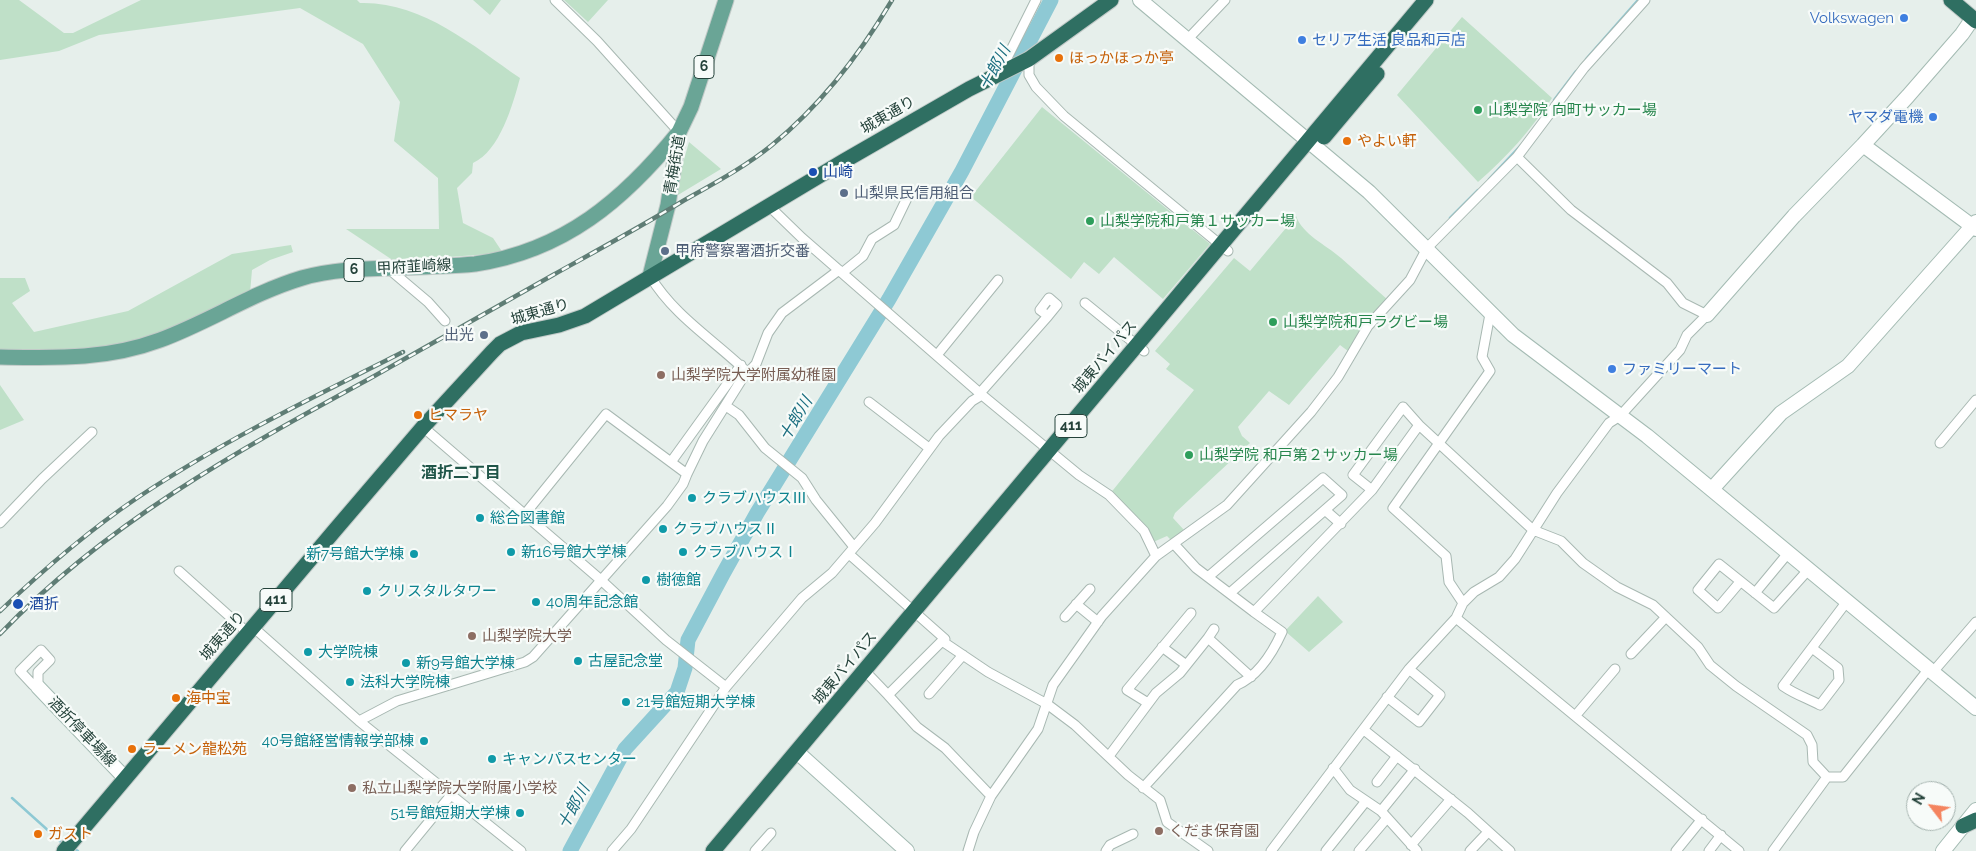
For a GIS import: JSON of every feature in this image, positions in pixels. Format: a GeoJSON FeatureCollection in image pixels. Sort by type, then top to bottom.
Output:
{"type":"FeatureCollection","features":[{"type":"Feature","properties":{"kind":"highway","name":"城東通り"},"geometry":{"type":"LineString","coordinates":[[64,851],[423,427],[500,344],[521,333],[574,321],[930,111],[1029,59],[1111,0]]}},
{"type":"Feature","properties":{"kind":"highway","name":"城東バイパス"},"geometry":{"type":"LineString","coordinates":[[1312,144],[1340,101],[1426,0]]}},
{"type":"Feature","properties":{"kind":"highway","name":"城東バイパス"},"geometry":{"type":"LineString","coordinates":[[713,851],[800,755],[1312,144],[1438,0]]}},
{"type":"Feature","properties":{"kind":"highway"},"geometry":{"type":"LineString","coordinates":[[1951,0],[1975,17]]}},
{"type":"Feature","properties":{"kind":"highway","name":"城東バイパス"},"geometry":{"type":"LineString","coordinates":[[726,851],[800,755]]}},
{"type":"Feature","properties":{"kind":"main road","name":"青梅街道"},"geometry":{"type":"LineString","coordinates":[[650,276],[668,205],[679,132],[691,107],[726,0]]}},
{"type":"Feature","properties":{"kind":"main road","name":"甲府韮崎線"},"geometry":{"type":"LineString","coordinates":[[0,357],[73,359],[135,348],[162,340],[254,296],[302,278],[327,272],[474,264],[518,254],[552,241],[594,217],[626,191],[679,132]]}},
{"type":"Feature","properties":{"kind":"street"},"geometry":{"type":"LineString","coordinates":[[555,0],[597,40],[679,132]]}},
{"type":"Feature","properties":{"kind":"street"},"geometry":{"type":"LineString","coordinates":[[1004,72],[1007,58],[1036,0]]}},
{"type":"Feature","properties":{"kind":"street"},"geometry":{"type":"LineString","coordinates":[[1140,0],[1186,41],[1369,192],[1513,335],[1712,489],[1976,708]]}},
{"type":"Feature","properties":{"kind":"street"},"geometry":{"type":"LineString","coordinates":[[1186,41],[1225,0]]}},
{"type":"Feature","properties":{"kind":"street"},"geometry":{"type":"LineString","coordinates":[[968,851],[974,832],[991,796],[1038,729],[1053,685],[1098,622],[1156,556],[1227,505],[1311,412],[1338,377],[1368,326],[1410,280],[1427,248],[1517,157],[1584,68],[1645,0]]}},
{"type":"Feature","properties":{"kind":"street"},"geometry":{"type":"LineString","coordinates":[[1271,851],[1387,697],[1409,669],[1456,618],[1464,603],[1474,592],[1498,577],[1515,559],[1557,493],[1604,430],[1620,416],[1680,350],[1687,335],[1794,216],[1864,145],[1975,17]]}},
{"type":"Feature","properties":{"kind":"street"},"geometry":{"type":"LineString","coordinates":[[1029,59],[1029,74],[1036,86],[1060,112],[1225,248]]}},
{"type":"Feature","properties":{"kind":"street"},"geometry":{"type":"LineString","coordinates":[[1712,489],[1781,413],[1848,366],[1975,226],[1864,145]]}},
{"type":"Feature","properties":{"kind":"street"},"geometry":{"type":"LineString","coordinates":[[1517,157],[1571,210],[1667,283],[1683,303],[1707,315]]}},
{"type":"Feature","properties":{"kind":"street"},"geometry":{"type":"LineString","coordinates":[[671,462],[744,368],[756,364],[768,333],[782,313],[863,256],[872,239],[894,225],[910,192]]}},
{"type":"Feature","properties":{"kind":"street"},"geometry":{"type":"LineString","coordinates":[[769,206],[894,319],[981,394],[1052,454],[1109,495],[1144,531],[1156,556]]}},
{"type":"Feature","properties":{"kind":"street"},"geometry":{"type":"LineString","coordinates":[[389,269],[428,302],[445,321]]}},
{"type":"Feature","properties":{"kind":"street"},"geometry":{"type":"LineString","coordinates":[[650,276],[662,295],[682,315],[744,368]]}},
{"type":"Feature","properties":{"kind":"street"},"geometry":{"type":"LineString","coordinates":[[936,355],[998,280]]}},
{"type":"Feature","properties":{"kind":"street"},"geometry":{"type":"LineString","coordinates":[[1086,303],[1141,349]]}},
{"type":"Feature","properties":{"kind":"street"},"geometry":{"type":"LineString","coordinates":[[1464,603],[1449,582],[1446,556],[1394,508],[1438,442],[1490,371],[1482,356],[1490,314]]}},
{"type":"Feature","properties":{"kind":"street"},"geometry":{"type":"LineString","coordinates":[[612,851],[631,828],[726,687],[802,598],[832,573],[852,550],[875,523],[930,448],[962,411],[981,394],[1048,316]]}},
{"type":"Feature","properties":{"kind":"street"},"geometry":{"type":"LineString","coordinates":[[359,721],[397,702],[525,662],[532,656],[667,506],[683,484],[703,441],[726,406],[744,368]]}},
{"type":"Feature","properties":{"kind":"street"},"geometry":{"type":"LineString","coordinates":[[1940,443],[1976,400]]}},
{"type":"Feature","properties":{"kind":"street"},"geometry":{"type":"LineString","coordinates":[[869,402],[930,448]]}},
{"type":"Feature","properties":{"kind":"street"},"geometry":{"type":"LineString","coordinates":[[726,406],[739,416],[765,448],[794,470],[852,550],[917,615],[945,639],[888,695]]}},
{"type":"Feature","properties":{"kind":"street"},"geometry":{"type":"LineString","coordinates":[[1372,490],[1353,475],[1402,407],[1533,530],[1560,541],[1583,563],[1617,587],[1653,605],[1698,647],[1710,665],[1736,686],[1807,735],[1812,745],[1813,762],[1827,777],[1842,777],[1930,671],[1976,622]]}},
{"type":"Feature","properties":{"kind":"street"},"geometry":{"type":"LineString","coordinates":[[525,514],[606,414],[687,474]]}},
{"type":"Feature","properties":{"kind":"street"},"geometry":{"type":"LineString","coordinates":[[1254,612],[1372,490],[1419,425]]}},
{"type":"Feature","properties":{"kind":"street"},"geometry":{"type":"LineString","coordinates":[[423,427],[602,580],[666,640],[726,687]]}},
{"type":"Feature","properties":{"kind":"street"},"geometry":{"type":"LineString","coordinates":[[0,523],[92,432]]}},
{"type":"Feature","properties":{"kind":"street"},"geometry":{"type":"LineString","coordinates":[[1208,577],[1323,478],[1342,495],[1230,593]]}},
{"type":"Feature","properties":{"kind":"street"},"geometry":{"type":"LineString","coordinates":[[1325,510],[1341,524]]}},
{"type":"Feature","properties":{"kind":"street"},"geometry":{"type":"LineString","coordinates":[[1143,788],[1237,685],[1250,677],[1263,664],[1282,632],[1208,577],[1174,544]]}},
{"type":"Feature","properties":{"kind":"street"},"geometry":{"type":"LineString","coordinates":[[1755,593],[1789,552]]}},
{"type":"Feature","properties":{"kind":"street"},"geometry":{"type":"LineString","coordinates":[[1740,582],[1718,608],[1698,590],[1719,564],[1774,608],[1809,569]]}},
{"type":"Feature","properties":{"kind":"street"},"geometry":{"type":"LineString","coordinates":[[179,571],[359,721],[521,851]]}},
{"type":"Feature","properties":{"kind":"street"},"geometry":{"type":"LineString","coordinates":[[1065,617],[1090,588]]}},
{"type":"Feature","properties":{"kind":"street"},"geometry":{"type":"LineString","coordinates":[[1812,648],[1838,668],[1839,680],[1820,706],[1804,696],[1797,696],[1783,686],[1848,600]]}},
{"type":"Feature","properties":{"kind":"street"},"geometry":{"type":"LineString","coordinates":[[1076,604],[1098,622]]}},
{"type":"Feature","properties":{"kind":"street"},"geometry":{"type":"LineString","coordinates":[[1148,703],[1128,690],[1191,612]]}},
{"type":"Feature","properties":{"kind":"street"},"geometry":{"type":"LineString","coordinates":[[1631,654],[1666,617]]}},
{"type":"Feature","properties":{"kind":"street"},"geometry":{"type":"LineString","coordinates":[[1456,618],[1739,851]]}},
{"type":"Feature","properties":{"kind":"street"},"geometry":{"type":"LineString","coordinates":[[1109,756],[1156,693],[1180,673],[1185,664],[1214,629]]}},
{"type":"Feature","properties":{"kind":"street"},"geometry":{"type":"LineString","coordinates":[[1208,638],[1250,677]]}},
{"type":"Feature","properties":{"kind":"street"},"geometry":{"type":"LineString","coordinates":[[942,642],[1047,704],[1075,725],[1143,788],[1160,800],[1167,822],[1208,851]]}},
{"type":"Feature","properties":{"kind":"street"},"geometry":{"type":"LineString","coordinates":[[1162,647],[1185,664]]}},
{"type":"Feature","properties":{"kind":"street"},"geometry":{"type":"LineString","coordinates":[[929,694],[963,655]]}},
{"type":"Feature","properties":{"kind":"street"},"geometry":{"type":"LineString","coordinates":[[1387,697],[1419,722],[1440,696],[1409,669]]}},
{"type":"Feature","properties":{"kind":"street"},"geometry":{"type":"LineString","coordinates":[[1576,715],[1615,669]]}},
{"type":"Feature","properties":{"kind":"street"},"geometry":{"type":"LineString","coordinates":[[868,674],[917,727],[944,748],[991,796]]}},
{"type":"Feature","properties":{"kind":"street","name":"酒折停車場線"},"geometry":{"type":"LineString","coordinates":[[38,687],[125,778]]}},
{"type":"Feature","properties":{"kind":"street"},"geometry":{"type":"LineString","coordinates":[[1364,730],[1415,769],[1510,851]]}},
{"type":"Feature","properties":{"kind":"street"},"geometry":{"type":"LineString","coordinates":[[800,755],[907,851]]}},
{"type":"Feature","properties":{"kind":"street"},"geometry":{"type":"LineString","coordinates":[[1377,782],[1397,756]]}},
{"type":"Feature","properties":{"kind":"street"},"geometry":{"type":"LineString","coordinates":[[1333,768],[1350,790],[1384,814],[1414,848],[1451,799]]}},
{"type":"Feature","properties":{"kind":"street"},"geometry":{"type":"LineString","coordinates":[[1359,851],[1415,769]]}},
{"type":"Feature","properties":{"kind":"street"},"geometry":{"type":"LineString","coordinates":[[1773,851],[1827,777]]}},
{"type":"Feature","properties":{"kind":"street"},"geometry":{"type":"LineString","coordinates":[[406,851],[451,795]]}},
{"type":"Feature","properties":{"kind":"street"},"geometry":{"type":"LineString","coordinates":[[1326,851],[1366,801]]}},
{"type":"Feature","properties":{"kind":"street"},"geometry":{"type":"LineString","coordinates":[[1943,851],[1970,823],[1976,810]]}},
{"type":"Feature","properties":{"kind":"street"},"geometry":{"type":"LineString","coordinates":[[1676,851],[1702,819]]}},
{"type":"Feature","properties":{"kind":"street"},"geometry":{"type":"LineString","coordinates":[[1470,851],[1488,832]]}},
{"type":"Feature","properties":{"kind":"street"},"geometry":{"type":"LineString","coordinates":[[754,851],[772,833]]}},
{"type":"Feature","properties":{"kind":"street"},"geometry":{"type":"LineString","coordinates":[[1106,851],[1110,846],[1133,834]]}},
{"type":"Feature","properties":{"kind":"street"},"geometry":{"type":"LineString","coordinates":[[1709,851],[1721,835]]}},
{"type":"Feature","properties":{"kind":"green space"},"geometry":{"type":"Polygon","coordinates":[[[0,0],[19,0],[64,33],[73,33],[141,0],[357,0],[360,3],[382,4],[404,9],[445,27],[520,78],[514,101],[498,138],[482,157],[473,163],[472,173],[457,188],[463,223],[493,238],[503,253],[394,261],[346,229],[439,229],[438,178],[394,141],[400,102],[363,44],[300,8],[99,35],[59,51],[0,60],[0,0]]]}},
{"type":"Feature","properties":{"kind":"green space"},"geometry":{"type":"Polygon","coordinates":[[[473,0],[501,0],[490,15],[473,0]]]}},
{"type":"Feature","properties":{"kind":"green space"},"geometry":{"type":"Polygon","coordinates":[[[564,0],[608,0],[588,22],[564,0]]]}},
{"type":"Feature","properties":{"kind":"green space","name":"山梨学院 向町サッカー場"},"geometry":{"type":"Polygon","coordinates":[[[1462,17],[1552,98],[1518,143],[1478,182],[1397,95],[1462,17]]]}},
{"type":"Feature","properties":{"kind":"green space","name":"山梨学院和戸第１サッカー場"},"geometry":{"type":"Polygon","coordinates":[[[1042,107],[1210,244],[1163,299],[1114,257],[1099,274],[1084,262],[1071,279],[971,197],[1042,107]]]}},
{"type":"Feature","properties":{"kind":"green space"},"geometry":{"type":"Polygon","coordinates":[[[689,142],[721,169],[673,198],[689,142]]]}},
{"type":"Feature","properties":{"kind":"green space","name":"山梨学院和戸ラグビー場"},"geometry":{"type":"Polygon","coordinates":[[[1296,216],[1299,223],[1309,234],[1341,258],[1388,300],[1362,328],[1348,351],[1340,345],[1289,405],[1269,391],[1238,427],[1242,436],[1250,443],[1175,513],[1173,518],[1184,530],[1172,541],[1167,536],[1151,543],[1109,495],[1194,390],[1166,369],[1170,364],[1155,351],[1234,258],[1250,271],[1296,216]]]}},
{"type":"Feature","properties":{"kind":"green space"},"geometry":{"type":"Polygon","coordinates":[[[291,245],[293,252],[270,260],[252,270],[250,293],[161,335],[107,347],[0,353],[0,278],[25,278],[30,291],[12,303],[34,332],[128,311],[232,254],[291,245]]]}},
{"type":"Feature","properties":{"kind":"green space"},"geometry":{"type":"Polygon","coordinates":[[[0,385],[24,420],[0,430],[0,385]]]}},
{"type":"Feature","properties":{"kind":"green space"},"geometry":{"type":"Polygon","coordinates":[[[1318,596],[1343,622],[1309,652],[1285,631],[1318,596]]]}},
{"type":"Feature","properties":{"kind":"waterway","name":"十郎川"},"geometry":{"type":"LineString","coordinates":[[570,851],[625,749],[677,692],[685,668],[688,640],[723,574],[757,513],[889,299],[962,171],[1051,0]]}},
{"type":"Feature","properties":{"kind":"waterway"},"geometry":{"type":"LineString","coordinates":[[1586,59],[1638,0]]}},
{"type":"Feature","properties":{"kind":"waterway"},"geometry":{"type":"LineString","coordinates":[[1554,100],[1576,71]]}},
{"type":"Feature","properties":{"kind":"waterway"},"geometry":{"type":"LineString","coordinates":[[1489,179],[1521,145]]}},
{"type":"Feature","properties":{"kind":"waterway"},"geometry":{"type":"LineString","coordinates":[[1450,218],[1478,190]]}},
{"type":"Feature","properties":{"kind":"waterway"},"geometry":{"type":"LineString","coordinates":[[12,798],[61,842]]}},
{"type":"Feature","properties":{"kind":"railway"},"geometry":{"type":"LineString","coordinates":[[0,634],[41,594],[83,558],[174,492],[270,434],[634,230],[751,161],[790,130],[823,96],[867,40],[892,0]]}},
{"type":"Feature","properties":{"kind":"railway"},"geometry":{"type":"LineString","coordinates":[[0,611],[83,537],[169,477],[234,439],[403,352]]}},
{"type":"Feature","properties":{"kind":"place","name":"Volkswagen"},"geometry":{"type":"Point","coordinates":[1904,18]}},
{"type":"Feature","properties":{"kind":"place","name":"セリア生活 良品和戸店"},"geometry":{"type":"Point","coordinates":[1302,40]}},
{"type":"Feature","properties":{"kind":"place","name":"ほっかほっか亭"},"geometry":{"type":"Point","coordinates":[1059,58]}},
{"type":"Feature","properties":{"kind":"place","name":"山梨学院 向町サッカー場"},"geometry":{"type":"Point","coordinates":[1478,110]}},
{"type":"Feature","properties":{"kind":"place","name":"ヤマダ電機"},"geometry":{"type":"Point","coordinates":[1933,117]}},
{"type":"Feature","properties":{"kind":"place","name":"やよい軒"},"geometry":{"type":"Point","coordinates":[1347,141]}},
{"type":"Feature","properties":{"kind":"place","name":"山崎"},"geometry":{"type":"Point","coordinates":[813,172]}},
{"type":"Feature","properties":{"kind":"place","name":"山梨県民信用組合"},"geometry":{"type":"Point","coordinates":[844,193]}},
{"type":"Feature","properties":{"kind":"place","name":"山梨学院和戸第１サッカー場"},"geometry":{"type":"Point","coordinates":[1090,221]}},
{"type":"Feature","properties":{"kind":"place","name":"甲府警察署酒折交番"},"geometry":{"type":"Point","coordinates":[665,251]}},
{"type":"Feature","properties":{"kind":"place","name":"山梨学院和戸ラグビー場"},"geometry":{"type":"Point","coordinates":[1273,322]}},
{"type":"Feature","properties":{"kind":"place","name":"出光"},"geometry":{"type":"Point","coordinates":[484,335]}},
{"type":"Feature","properties":{"kind":"place","name":"ファミリーマート"},"geometry":{"type":"Point","coordinates":[1612,369]}},
{"type":"Feature","properties":{"kind":"place","name":"山梨学院大学附属幼稚園"},"geometry":{"type":"Point","coordinates":[661,375]}},
{"type":"Feature","properties":{"kind":"place","name":"ヒマラヤ"},"geometry":{"type":"Point","coordinates":[418,415]}},
{"type":"Feature","properties":{"kind":"place","name":"山梨学院 和戸第２サッカー場"},"geometry":{"type":"Point","coordinates":[1189,455]}},
{"type":"Feature","properties":{"kind":"place","name":"クラブハウスⅢ"},"geometry":{"type":"Point","coordinates":[692,498]}},
{"type":"Feature","properties":{"kind":"place","name":"総合図書館"},"geometry":{"type":"Point","coordinates":[480,518]}},
{"type":"Feature","properties":{"kind":"place","name":"クラブハウスⅡ"},"geometry":{"type":"Point","coordinates":[663,529]}},
{"type":"Feature","properties":{"kind":"place","name":"新16号館大学棟"},"geometry":{"type":"Point","coordinates":[511,552]}},
{"type":"Feature","properties":{"kind":"place","name":"クラブハウスⅠ"},"geometry":{"type":"Point","coordinates":[683,552]}},
{"type":"Feature","properties":{"kind":"place","name":"新7号館大学棟"},"geometry":{"type":"Point","coordinates":[414,554]}},
{"type":"Feature","properties":{"kind":"place","name":"樹徳館"},"geometry":{"type":"Point","coordinates":[646,580]}},
{"type":"Feature","properties":{"kind":"place","name":"クリスタルタワー"},"geometry":{"type":"Point","coordinates":[367,591]}},
{"type":"Feature","properties":{"kind":"place","name":"40周年記念館"},"geometry":{"type":"Point","coordinates":[536,602]}},
{"type":"Feature","properties":{"kind":"place","name":"酒折"},"geometry":{"type":"Point","coordinates":[18,604]}},
{"type":"Feature","properties":{"kind":"place","name":"山梨学院大学"},"geometry":{"type":"Point","coordinates":[472,636]}},
{"type":"Feature","properties":{"kind":"place","name":"大学院棟"},"geometry":{"type":"Point","coordinates":[308,652]}},
{"type":"Feature","properties":{"kind":"place","name":"古屋記念堂"},"geometry":{"type":"Point","coordinates":[578,661]}},
{"type":"Feature","properties":{"kind":"place","name":"新9号館大学棟"},"geometry":{"type":"Point","coordinates":[406,663]}},
{"type":"Feature","properties":{"kind":"place","name":"法科大学院棟"},"geometry":{"type":"Point","coordinates":[350,682]}},
{"type":"Feature","properties":{"kind":"place","name":"海中宝"},"geometry":{"type":"Point","coordinates":[176,698]}},
{"type":"Feature","properties":{"kind":"place","name":"21号館短期大学棟"},"geometry":{"type":"Point","coordinates":[626,702]}},
{"type":"Feature","properties":{"kind":"place","name":"40号館経営情報学部棟"},"geometry":{"type":"Point","coordinates":[424,741]}},
{"type":"Feature","properties":{"kind":"place","name":"ラーメン龍松苑"},"geometry":{"type":"Point","coordinates":[132,749]}},
{"type":"Feature","properties":{"kind":"place","name":"キャンパスセンター"},"geometry":{"type":"Point","coordinates":[492,759]}},
{"type":"Feature","properties":{"kind":"place","name":"私立山梨学院大学附属小学校"},"geometry":{"type":"Point","coordinates":[352,788]}},
{"type":"Feature","properties":{"kind":"place","name":"51号館短期大学棟"},"geometry":{"type":"Point","coordinates":[520,813]}},
{"type":"Feature","properties":{"kind":"place","name":"くだま保育園"},"geometry":{"type":"Point","coordinates":[1159,831]}},
{"type":"Feature","properties":{"kind":"place","name":"ガスト"},"geometry":{"type":"Point","coordinates":[38,834]}},
{"type":"Feature","properties":{"kind":"district","name":"酒折二丁目"},"geometry":{"type":"Point","coordinates":[461,473]}}]}
